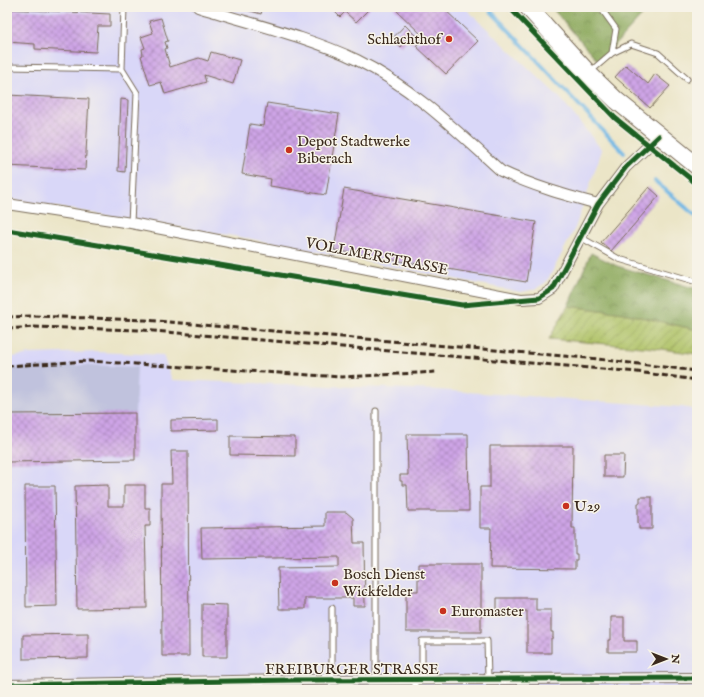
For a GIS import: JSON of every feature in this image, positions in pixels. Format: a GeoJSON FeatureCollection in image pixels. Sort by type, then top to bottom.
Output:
{"type":"FeatureCollection","features":[{"type":"Feature","properties":{"kind":"main road"},"geometry":{"type":"LineString","coordinates":[[528,7],[594,68],[616,100],[697,166]]}},
{"type":"Feature","properties":{"kind":"street"},"geometry":{"type":"LineString","coordinates":[[198,7],[328,48],[357,60],[397,83],[421,101],[501,171],[516,178],[565,195],[598,204]]}},
{"type":"Feature","properties":{"kind":"street","name":"VOLLMERSTRASSE"},"geometry":{"type":"LineString","coordinates":[[7,204],[131,223],[520,299],[539,298],[553,289],[579,236],[598,204],[626,167],[659,136]]}},
{"type":"Feature","properties":{"kind":"street","name":"FREIBURGER STRASSE"},"geometry":{"type":"LineString","coordinates":[[7,685],[294,685],[332,680],[417,683],[488,680],[697,678]]}},
{"type":"Feature","properties":{"kind":"lane"},"geometry":{"type":"LineString","coordinates":[[124,7],[122,69],[137,93],[131,223]]}},
{"type":"Feature","properties":{"kind":"lane"},"geometry":{"type":"LineString","coordinates":[[600,7],[616,29],[612,52]]}},
{"type":"Feature","properties":{"kind":"lane"},"geometry":{"type":"LineString","coordinates":[[594,68],[612,52],[631,44],[658,53],[687,79]]}},
{"type":"Feature","properties":{"kind":"lane"},"geometry":{"type":"LineString","coordinates":[[7,67],[122,69]]}},
{"type":"Feature","properties":{"kind":"lane"},"geometry":{"type":"LineString","coordinates":[[579,236],[619,259],[697,282]]}},
{"type":"Feature","properties":{"kind":"lane","name":"FREIBURGER STRASSE"},"geometry":{"type":"LineString","coordinates":[[376,411],[376,681]]}},
{"type":"Feature","properties":{"kind":"lane"},"geometry":{"type":"LineString","coordinates":[[332,608],[332,680]]}},
{"type":"Feature","properties":{"kind":"lane"},"geometry":{"type":"LineString","coordinates":[[417,683],[422,641],[487,641],[488,680]]}},
{"type":"Feature","properties":{"kind":"shaded area"},"geometry":{"type":"Polygon","coordinates":[[[7,7],[464,7],[561,99],[602,150],[575,228],[550,276],[545,283],[535,289],[521,292],[252,239],[7,199],[7,7]]]}},
{"type":"Feature","properties":{"kind":"shaded area"},"geometry":{"type":"Polygon","coordinates":[[[96,352],[163,355],[172,380],[438,390],[682,407],[697,410],[697,690],[7,690],[7,358],[30,354],[96,352]]]}},
{"type":"Feature","properties":{"kind":"shaded area"},"geometry":{"type":"Polygon","coordinates":[[[89,365],[137,367],[135,413],[7,414],[7,370],[19,367],[89,365]]]}},
{"type":"Feature","properties":{"kind":"green space"},"geometry":{"type":"Polygon","coordinates":[[[551,7],[650,7],[599,62],[551,7]]]}},
{"type":"Feature","properties":{"kind":"green space"},"geometry":{"type":"Polygon","coordinates":[[[591,253],[617,266],[697,289],[697,330],[623,313],[568,306],[591,253]]]}},
{"type":"Feature","properties":{"kind":"green space"},"geometry":{"type":"Polygon","coordinates":[[[568,306],[623,313],[697,330],[697,354],[654,348],[549,339],[568,306]]]}},
{"type":"Feature","properties":{"kind":"building"},"geometry":{"type":"Polygon","coordinates":[[[237,7],[263,7],[261,14],[237,7]]]}},
{"type":"Feature","properties":{"kind":"building","name":"Schlachthof"},"geometry":{"type":"Polygon","coordinates":[[[330,7],[371,7],[356,22],[345,12],[340,17],[330,7]]]}},
{"type":"Feature","properties":{"kind":"building","name":"Schlachthof"},"geometry":{"type":"Polygon","coordinates":[[[393,7],[442,7],[478,41],[446,74],[416,46],[424,37],[393,7]]]}},
{"type":"Feature","properties":{"kind":"building"},"geometry":{"type":"Polygon","coordinates":[[[7,9],[110,14],[110,26],[98,26],[96,52],[35,49],[35,44],[7,42],[7,9]]]}},
{"type":"Feature","properties":{"kind":"building"},"geometry":{"type":"Polygon","coordinates":[[[161,18],[168,41],[165,42],[167,48],[165,49],[170,67],[199,58],[208,61],[211,52],[240,60],[233,84],[204,75],[206,82],[165,94],[161,82],[150,85],[141,56],[143,55],[142,49],[145,48],[141,37],[153,33],[149,21],[161,18]]]}},
{"type":"Feature","properties":{"kind":"building"},"geometry":{"type":"Polygon","coordinates":[[[405,25],[418,38],[413,44],[408,40],[401,47],[392,39],[405,25]]]}},
{"type":"Feature","properties":{"kind":"building"},"geometry":{"type":"Polygon","coordinates":[[[626,65],[648,84],[655,74],[670,86],[650,108],[615,77],[626,65]]]}},
{"type":"Feature","properties":{"kind":"building"},"geometry":{"type":"Polygon","coordinates":[[[7,95],[89,99],[85,170],[7,166],[7,95]]]}},
{"type":"Feature","properties":{"kind":"building"},"geometry":{"type":"Polygon","coordinates":[[[121,99],[128,100],[125,172],[118,171],[121,99]]]}},
{"type":"Feature","properties":{"kind":"building","name":"Depot Stadtwerke Biberach"},"geometry":{"type":"Polygon","coordinates":[[[267,103],[339,114],[326,195],[270,186],[271,179],[242,174],[250,124],[263,126],[267,103]]]}},
{"type":"Feature","properties":{"kind":"building"},"geometry":{"type":"Polygon","coordinates":[[[649,187],[659,196],[611,251],[601,242],[649,187]]]}},
{"type":"Feature","properties":{"kind":"building"},"geometry":{"type":"Polygon","coordinates":[[[344,189],[536,222],[526,282],[334,250],[344,189]]]}},
{"type":"Feature","properties":{"kind":"building"},"geometry":{"type":"Polygon","coordinates":[[[135,413],[135,460],[7,462],[7,414],[135,413]]]}},
{"type":"Feature","properties":{"kind":"building"},"geometry":{"type":"Polygon","coordinates":[[[218,419],[218,430],[171,431],[171,420],[218,419]]]}},
{"type":"Feature","properties":{"kind":"building"},"geometry":{"type":"Polygon","coordinates":[[[407,434],[468,434],[469,511],[408,511],[407,485],[402,485],[402,481],[400,481],[400,475],[408,475],[407,434]]]}},
{"type":"Feature","properties":{"kind":"building"},"geometry":{"type":"Polygon","coordinates":[[[230,436],[295,437],[295,456],[230,455],[230,436]]]}},
{"type":"Feature","properties":{"kind":"building"},"geometry":{"type":"Polygon","coordinates":[[[490,446],[573,446],[572,528],[575,528],[575,554],[577,554],[575,569],[490,568],[491,528],[480,528],[480,487],[490,487],[490,446]]]}},
{"type":"Feature","properties":{"kind":"building"},"geometry":{"type":"Polygon","coordinates":[[[171,451],[188,451],[189,656],[162,656],[161,484],[172,484],[171,451]]]}},
{"type":"Feature","properties":{"kind":"building"},"geometry":{"type":"Polygon","coordinates":[[[604,455],[624,455],[623,477],[604,477],[604,455]]]}},
{"type":"Feature","properties":{"kind":"building"},"geometry":{"type":"Polygon","coordinates":[[[108,485],[108,506],[124,506],[124,485],[145,485],[145,508],[150,508],[150,526],[145,526],[147,608],[77,609],[75,486],[108,485]]]}},
{"type":"Feature","properties":{"kind":"building"},"geometry":{"type":"Polygon","coordinates":[[[25,486],[55,486],[57,606],[26,607],[25,486]]]}},
{"type":"Feature","properties":{"kind":"building"},"geometry":{"type":"Polygon","coordinates":[[[640,497],[652,497],[652,529],[639,529],[638,503],[640,503],[640,497]]]}},
{"type":"Feature","properties":{"kind":"building"},"geometry":{"type":"Polygon","coordinates":[[[325,512],[346,512],[353,518],[354,543],[364,543],[365,606],[353,606],[353,598],[305,598],[305,609],[279,609],[278,568],[339,567],[339,557],[202,559],[201,528],[325,526],[325,512]]]}},
{"type":"Feature","properties":{"kind":"building","name":"Euromaster"},"geometry":{"type":"Polygon","coordinates":[[[418,564],[481,564],[481,632],[406,632],[406,591],[418,591],[418,564]]]}},
{"type":"Feature","properties":{"kind":"building"},"geometry":{"type":"Polygon","coordinates":[[[497,598],[536,598],[536,610],[551,610],[551,632],[553,632],[553,638],[551,638],[551,653],[527,653],[527,611],[497,611],[497,598]]]}},
{"type":"Feature","properties":{"kind":"building"},"geometry":{"type":"Polygon","coordinates":[[[202,604],[227,605],[227,657],[202,657],[202,604]]]}},
{"type":"Feature","properties":{"kind":"building"},"geometry":{"type":"Polygon","coordinates":[[[611,617],[624,617],[624,641],[637,641],[637,652],[608,652],[608,640],[611,640],[611,617]]]}},
{"type":"Feature","properties":{"kind":"building"},"geometry":{"type":"Polygon","coordinates":[[[88,634],[88,658],[23,659],[23,635],[88,634]]]}},
{"type":"Feature","properties":{"kind":"waterway"},"geometry":{"type":"LineString","coordinates":[[487,7],[624,153]]}},
{"type":"Feature","properties":{"kind":"waterway"},"geometry":{"type":"LineString","coordinates":[[655,181],[697,217]]}},
{"type":"Feature","properties":{"kind":"railway"},"geometry":{"type":"LineString","coordinates":[[7,317],[33,316],[145,320],[598,359],[697,371]]}},
{"type":"Feature","properties":{"kind":"railway"},"geometry":{"type":"LineString","coordinates":[[7,329],[34,327],[143,330],[637,372],[697,380]]}},
{"type":"Feature","properties":{"kind":"railway"},"geometry":{"type":"LineString","coordinates":[[7,366],[89,361],[342,377],[437,372]]}},
{"type":"Feature","properties":{"kind":"cycle path"},"geometry":{"type":"LineString","coordinates":[[509,7],[615,118],[697,184]]}},
{"type":"Feature","properties":{"kind":"cycle path"},"geometry":{"type":"LineString","coordinates":[[7,230],[462,305],[539,298],[553,289],[598,204],[626,167],[659,136]]}},
{"type":"Feature","properties":{"kind":"cycle path"},"geometry":{"type":"LineString","coordinates":[[7,685],[294,680],[697,678]]}},
{"type":"Feature","properties":{"kind":"place","name":"Schlachthof"},"geometry":{"type":"Point","coordinates":[449,39]}},
{"type":"Feature","properties":{"kind":"place","name":"Depot Stadtwerke Biberach"},"geometry":{"type":"Point","coordinates":[289,150]}},
{"type":"Feature","properties":{"kind":"place","name":"U29"},"geometry":{"type":"Point","coordinates":[566,506]}},
{"type":"Feature","properties":{"kind":"place","name":"Bosch Dienst Wickfelder"},"geometry":{"type":"Point","coordinates":[335,583]}},
{"type":"Feature","properties":{"kind":"place","name":"Euromaster"},"geometry":{"type":"Point","coordinates":[443,611]}}]}
